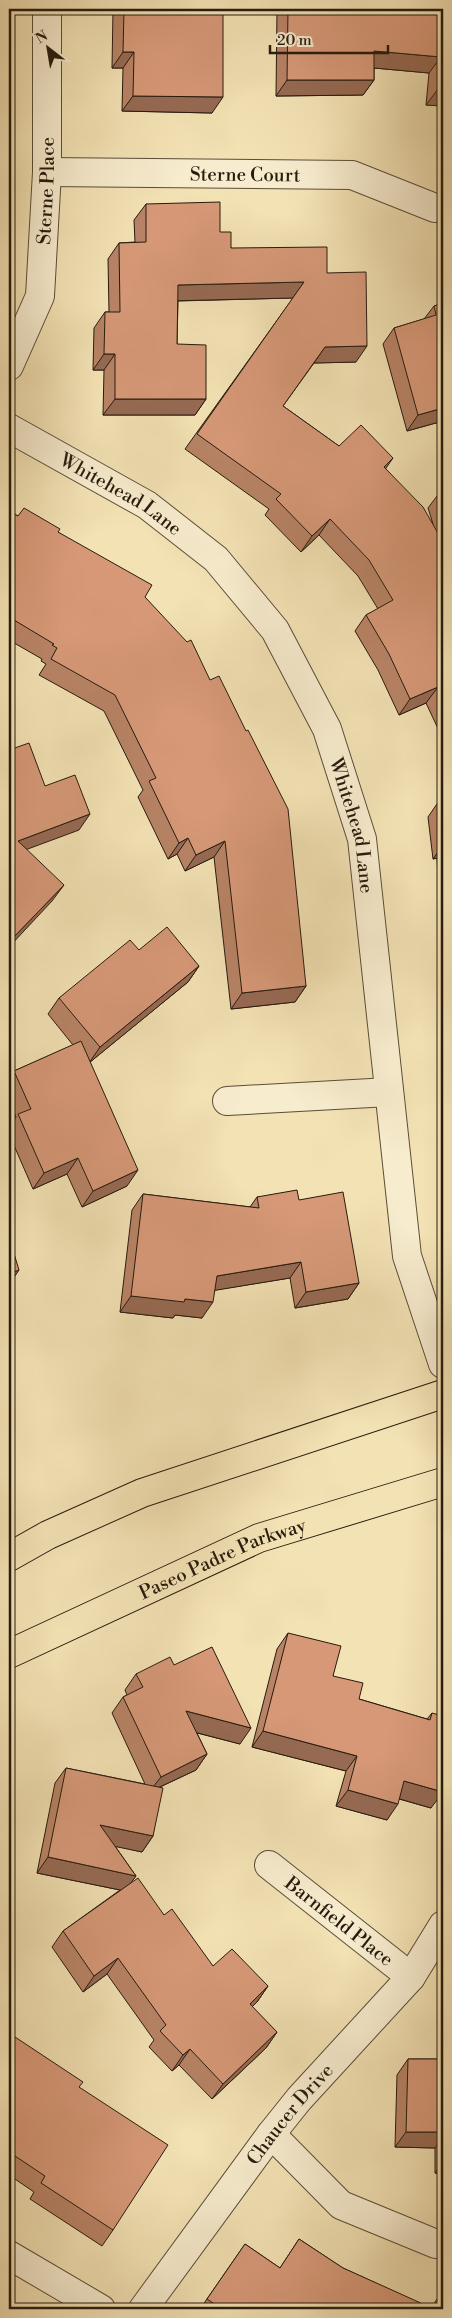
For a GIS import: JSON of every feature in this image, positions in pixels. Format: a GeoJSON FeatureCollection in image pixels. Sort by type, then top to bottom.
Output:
{"type":"FeatureCollection","features":[{"type":"Feature","properties":{"kind":"main road"},"geometry":{"type":"LineString","coordinates":[[9,1557],[48,1535],[142,1493],[443,1394]]}},
{"type":"Feature","properties":{"kind":"main road","name":"Paseo Padre Parkway"},"geometry":{"type":"LineString","coordinates":[[9,1654],[259,1538],[443,1482]]}},
{"type":"Feature","properties":{"kind":"street","name":"Sterne Place"},"geometry":{"type":"LineString","coordinates":[[9,366],[40,296],[47,172],[47,9]]}},
{"type":"Feature","properties":{"kind":"street","name":"Sterne Court"},"geometry":{"type":"LineString","coordinates":[[47,172],[352,175],[436,208]]}},
{"type":"Feature","properties":{"kind":"street","name":"Whitehead Lane"},"geometry":{"type":"LineString","coordinates":[[9,428],[147,505],[216,558],[275,630],[327,729],[362,839],[407,1256],[443,1364]]}},
{"type":"Feature","properties":{"kind":"street"},"geometry":{"type":"LineString","coordinates":[[227,1101],[389,1092]]}},
{"type":"Feature","properties":{"kind":"street","name":"Barnfield Place"},"geometry":{"type":"LineString","coordinates":[[269,1865],[411,1977]]}},
{"type":"Feature","properties":{"kind":"street","name":"Chaucer Drive"},"geometry":{"type":"LineString","coordinates":[[143,2309],[270,2134],[299,2099],[411,1977],[443,1925]]}},
{"type":"Feature","properties":{"kind":"street"},"geometry":{"type":"LineString","coordinates":[[270,2134],[341,2205],[436,2244],[443,2244]]}},
{"type":"Feature","properties":{"kind":"street"},"geometry":{"type":"LineString","coordinates":[[9,2255],[101,2309]]}},
{"type":"Feature","properties":{"kind":"building"},"geometry":{"type":"Polygon","coordinates":[[[124,9],[223,9],[223,97],[133,96],[134,52],[123,52],[124,9]]]}},
{"type":"Feature","properties":{"kind":"building"},"geometry":{"type":"Polygon","coordinates":[[[288,9],[443,9],[443,89],[438,89],[441,57],[374,51],[374,80],[287,80],[288,9]]]}},
{"type":"Feature","properties":{"kind":"building"},"geometry":{"type":"Polygon","coordinates":[[[220,202],[220,232],[231,232],[231,248],[327,247],[327,273],[366,272],[367,346],[325,347],[283,406],[339,446],[361,425],[393,458],[384,467],[423,507],[443,542],[443,700],[438,687],[410,699],[389,654],[366,615],[393,600],[369,560],[330,519],[312,536],[276,499],[281,494],[197,434],[304,282],[178,285],[177,344],[206,345],[206,399],[115,399],[115,354],[104,354],[105,312],[120,312],[119,243],[146,242],[146,204],[220,202]]]}},
{"type":"Feature","properties":{"kind":"building"},"geometry":{"type":"Polygon","coordinates":[[[443,303],[443,408],[418,415],[394,328],[436,315],[434,306],[443,303]]]}},
{"type":"Feature","properties":{"kind":"building"},"geometry":{"type":"Polygon","coordinates":[[[443,491],[443,506],[440,492],[443,491]]]}},
{"type":"Feature","properties":{"kind":"building"},"geometry":{"type":"Polygon","coordinates":[[[24,508],[60,529],[58,532],[152,585],[145,597],[187,642],[191,640],[210,680],[219,676],[288,809],[306,986],[242,993],[225,841],[196,855],[188,838],[179,843],[149,781],[156,778],[115,695],[51,659],[57,648],[52,645],[54,644],[9,617],[9,511],[18,516],[24,508]]]}},
{"type":"Feature","properties":{"kind":"building"},"geometry":{"type":"Polygon","coordinates":[[[29,743],[45,786],[75,775],[90,814],[18,841],[64,885],[9,942],[9,750],[29,743]]]}},
{"type":"Feature","properties":{"kind":"building"},"geometry":{"type":"Polygon","coordinates":[[[439,801],[443,801],[443,834],[439,801]]]}},
{"type":"Feature","properties":{"kind":"building"},"geometry":{"type":"Polygon","coordinates":[[[167,927],[199,966],[100,1047],[59,998],[130,940],[139,950],[167,927]]]}},
{"type":"Feature","properties":{"kind":"building"},"geometry":{"type":"Polygon","coordinates":[[[81,1041],[138,1170],[93,1191],[78,1158],[44,1173],[18,1114],[31,1109],[14,1071],[81,1041]]]}},
{"type":"Feature","properties":{"kind":"building"},"geometry":{"type":"Polygon","coordinates":[[[297,1190],[299,1200],[343,1192],[359,1283],[306,1292],[301,1262],[217,1276],[213,1302],[185,1299],[184,1302],[131,1296],[143,1194],[259,1208],[257,1197],[297,1190]]]}},
{"type":"Feature","properties":{"kind":"building"},"geometry":{"type":"Polygon","coordinates":[[[9,1237],[19,1270],[9,1274],[9,1237]]]}},
{"type":"Feature","properties":{"kind":"building"},"geometry":{"type":"Polygon","coordinates":[[[9,1355],[13,1358],[9,1363],[9,1355]]]}},
{"type":"Feature","properties":{"kind":"building"},"geometry":{"type":"Polygon","coordinates":[[[288,1633],[341,1646],[333,1676],[363,1683],[359,1699],[430,1720],[432,1713],[443,1716],[443,1792],[404,1781],[398,1804],[348,1790],[357,1756],[263,1731],[288,1633]]]}},
{"type":"Feature","properties":{"kind":"building"},"geometry":{"type":"Polygon","coordinates":[[[212,1647],[251,1728],[186,1711],[207,1754],[161,1777],[123,1697],[143,1687],[136,1674],[170,1657],[174,1665],[212,1647]]]}},
{"type":"Feature","properties":{"kind":"building"},"geometry":{"type":"Polygon","coordinates":[[[66,1768],[163,1788],[153,1836],[100,1825],[136,1876],[48,1857],[66,1768]]]}},
{"type":"Feature","properties":{"kind":"building"},"geometry":{"type":"Polygon","coordinates":[[[138,1878],[164,1915],[172,1909],[213,1966],[232,1949],[268,1986],[250,2004],[277,2032],[223,2084],[190,2049],[183,2055],[160,2031],[166,2025],[118,1958],[94,1976],[63,1931],[138,1878]]]}},
{"type":"Feature","properties":{"kind":"building"},"geometry":{"type":"Polygon","coordinates":[[[9,2033],[83,2082],[79,2087],[168,2145],[113,2230],[41,2183],[45,2176],[9,2152],[9,2033]]]}},
{"type":"Feature","properties":{"kind":"building"},"geometry":{"type":"Polygon","coordinates":[[[408,2059],[443,2059],[443,2132],[406,2132],[408,2059]]]}},
{"type":"Feature","properties":{"kind":"building"},"geometry":{"type":"Polygon","coordinates":[[[299,2239],[343,2268],[434,2309],[222,2309],[207,2299],[245,2244],[280,2268],[299,2239]]]}},
{"type":"Feature","properties":{"kind":"building"},"geometry":{"type":"Polygon","coordinates":[[[439,2296],[443,2297],[443,2309],[439,2309],[439,2296]]]}}]}
